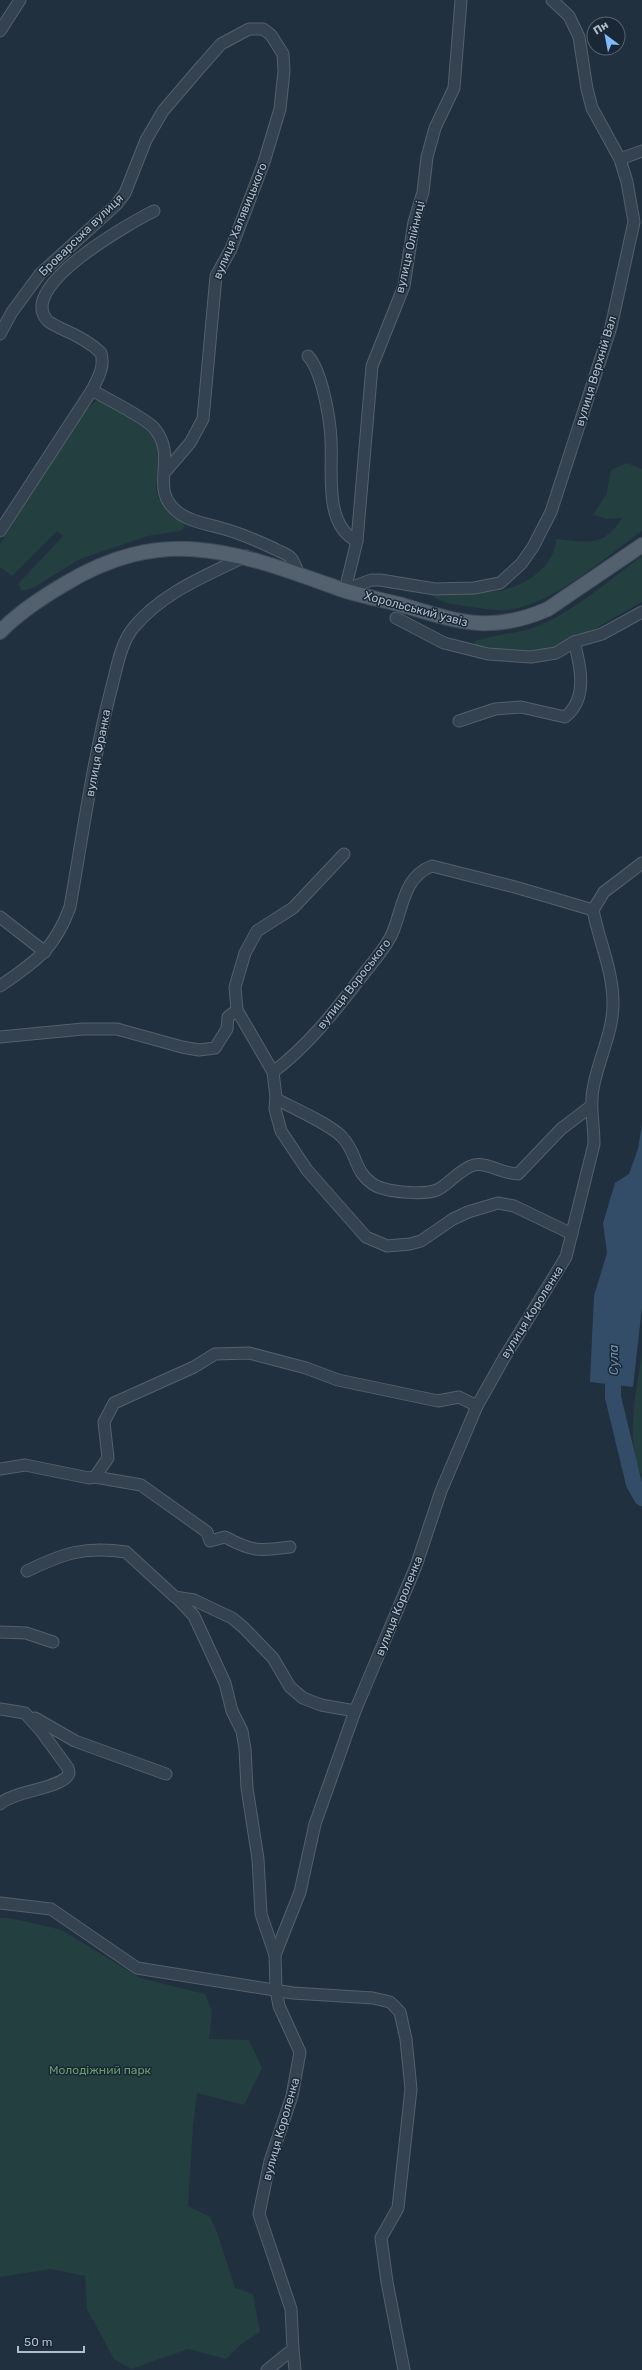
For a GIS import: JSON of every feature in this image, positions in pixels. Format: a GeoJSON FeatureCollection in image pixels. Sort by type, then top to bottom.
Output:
{"type":"FeatureCollection","features":[{"type":"Feature","properties":{"kind":"main road","name":"Хорольський узвіз"},"geometry":{"type":"LineString","coordinates":[[0,632],[46,594],[76,576],[109,561],[150,550],[205,549],[246,556],[298,572],[345,590],[460,622],[484,624],[514,622],[548,609],[642,545]]}},
{"type":"Feature","properties":{"kind":"street"},"geometry":{"type":"LineString","coordinates":[[0,31],[20,0]]}},
{"type":"Feature","properties":{"kind":"street","name":"вулиця Олійниці"},"geometry":{"type":"LineString","coordinates":[[345,590],[357,541],[372,366],[404,286],[414,222],[423,192],[427,157],[435,128],[454,88],[461,0]]}},
{"type":"Feature","properties":{"kind":"street","name":"вулиця Верхній Вал"},"geometry":{"type":"LineString","coordinates":[[345,590],[371,580],[435,589],[474,588],[500,583],[512,575],[533,547],[551,512],[611,327],[626,266],[634,222],[627,182],[620,159],[592,108],[587,89],[579,37],[569,16],[552,0]]}},
{"type":"Feature","properties":{"kind":"street","name":"Броварська вулиця"},"geometry":{"type":"LineString","coordinates":[[0,334],[12,312],[40,274],[116,205],[125,193],[133,169],[149,134],[163,111],[221,44],[249,29],[263,29],[272,35]]}},
{"type":"Feature","properties":{"kind":"street","name":"вулиця Халявицького"},"geometry":{"type":"LineString","coordinates":[[165,472],[190,443],[203,419],[216,276],[230,249],[261,170],[280,109],[284,71],[282,54],[272,35]]}},
{"type":"Feature","properties":{"kind":"street"},"geometry":{"type":"LineString","coordinates":[[620,159],[642,151]]}},
{"type":"Feature","properties":{"kind":"street"},"geometry":{"type":"LineString","coordinates":[[0,531],[92,390],[102,370],[102,353],[48,322],[41,310],[42,300],[51,286],[86,252],[108,236],[154,211]]}},
{"type":"Feature","properties":{"kind":"street"},"geometry":{"type":"LineString","coordinates":[[308,356],[315,364],[319,374],[331,438],[332,497],[340,524],[352,538],[357,541]]}},
{"type":"Feature","properties":{"kind":"street"},"geometry":{"type":"LineString","coordinates":[[92,390],[153,427],[160,437],[166,452],[165,472],[161,483],[163,495],[169,505],[180,514],[197,522],[222,528],[267,545],[291,558],[298,572]]}},
{"type":"Feature","properties":{"kind":"street","name":"вулиця Франка"},"geometry":{"type":"LineString","coordinates":[[0,986],[36,962],[62,929],[70,907],[101,730],[120,654],[132,628],[150,609],[178,589],[246,556]]}},
{"type":"Feature","properties":{"kind":"street"},"geometry":{"type":"LineString","coordinates":[[396,618],[444,643],[488,654],[531,657],[556,653],[574,642],[602,634],[642,612]]}},
{"type":"Feature","properties":{"kind":"street"},"geometry":{"type":"LineString","coordinates":[[459,722],[495,709],[522,707],[565,717],[572,711],[578,702],[580,690],[581,666],[574,642]]}},
{"type":"Feature","properties":{"kind":"street"},"geometry":{"type":"LineString","coordinates":[[344,854],[293,908],[257,931],[245,953],[235,987],[237,1010],[273,1072],[276,1099],[275,1109],[281,1131],[307,1170],[366,1237],[376,1243],[398,1247],[421,1241],[453,1219],[468,1212],[498,1204],[514,1206],[572,1234]]}},
{"type":"Feature","properties":{"kind":"street"},"geometry":{"type":"LineString","coordinates":[[593,910],[604,892],[642,863]]}},
{"type":"Feature","properties":{"kind":"street","name":"вулиця Вороського"},"geometry":{"type":"LineString","coordinates":[[273,1072],[288,1061],[321,1027],[383,949],[392,934],[412,880],[424,869],[432,866],[515,887],[593,910]]}},
{"type":"Feature","properties":{"kind":"street","name":"вулиця Короленка"},"geometry":{"type":"LineString","coordinates":[[295,2370],[291,2310],[260,2214],[270,2161],[292,2096],[300,2052],[279,2006],[276,1990],[276,1955],[300,1892],[315,1824],[355,1712],[416,1566],[441,1491],[477,1406],[504,1358],[566,1257],[594,1144],[594,1127],[590,1107],[594,1083],[608,1038],[613,1000],[609,964],[593,910]]}},
{"type":"Feature","properties":{"kind":"street"},"geometry":{"type":"LineString","coordinates":[[0,917],[45,952]]}},
{"type":"Feature","properties":{"kind":"street"},"geometry":{"type":"LineString","coordinates":[[0,1037],[83,1029],[116,1028],[182,1047],[199,1050],[215,1048],[227,1029],[228,1017],[237,1010]]}},
{"type":"Feature","properties":{"kind":"street"},"geometry":{"type":"LineString","coordinates":[[276,1099],[339,1133],[349,1146],[357,1168],[362,1176],[375,1186],[387,1190],[404,1192],[432,1192],[474,1165],[482,1164],[507,1174],[518,1174],[561,1129],[590,1107]]}},
{"type":"Feature","properties":{"kind":"street"},"geometry":{"type":"LineString","coordinates":[[95,1477],[108,1458],[104,1422],[114,1403],[220,1353],[248,1353],[306,1368],[338,1380],[438,1401],[459,1397],[477,1406]]}},
{"type":"Feature","properties":{"kind":"street"},"geometry":{"type":"LineString","coordinates":[[0,1468],[25,1465],[89,1478],[95,1477],[141,1485],[187,1516],[207,1532],[210,1541],[226,1537],[244,1547],[260,1551],[290,1547]]}},
{"type":"Feature","properties":{"kind":"street"},"geometry":{"type":"LineString","coordinates":[[27,1571],[60,1555],[86,1550],[126,1552],[187,1607],[194,1616],[225,1683],[232,1711],[243,1737],[247,1788],[258,1859],[261,1914],[276,1955]]}},
{"type":"Feature","properties":{"kind":"street"},"geometry":{"type":"LineString","coordinates":[[175,1597],[194,1600],[232,1618],[269,1653],[290,1687],[303,1698],[321,1705],[355,1712]]}},
{"type":"Feature","properties":{"kind":"street"},"geometry":{"type":"LineString","coordinates":[[0,1632],[26,1633],[53,1642]]}},
{"type":"Feature","properties":{"kind":"street"},"geometry":{"type":"LineString","coordinates":[[0,1709],[25,1713],[75,1741],[166,1774]]}},
{"type":"Feature","properties":{"kind":"street"},"geometry":{"type":"LineString","coordinates":[[0,1804],[16,1795],[63,1781],[69,1773],[68,1768],[42,1731],[25,1713]]}},
{"type":"Feature","properties":{"kind":"street"},"geometry":{"type":"LineString","coordinates":[[0,1903],[51,1909],[137,1968],[293,1994],[373,1998],[390,2002],[400,2012],[406,2038],[411,2089],[398,2208],[381,2238],[387,2282],[404,2370]]}},
{"type":"Feature","properties":{"kind":"street"},"geometry":{"type":"LineString","coordinates":[[267,2370],[294,2349]]}},
{"type":"Feature","properties":{"kind":"green space"},"geometry":{"type":"Polygon","coordinates":[[[97,400],[107,402],[149,428],[160,449],[156,489],[159,500],[185,526],[180,531],[148,536],[80,559],[33,588],[22,591],[18,584],[63,536],[57,531],[12,576],[0,567],[0,544],[82,413],[97,400]]]}},
{"type":"Feature","properties":{"kind":"green space"},"geometry":{"type":"Polygon","coordinates":[[[627,463],[642,469],[642,531],[595,567],[559,591],[523,607],[493,610],[452,604],[434,597],[438,593],[484,593],[499,591],[519,585],[537,574],[544,566],[554,549],[556,539],[586,542],[601,539],[615,528],[622,518],[608,519],[593,515],[606,495],[611,470],[627,463]]]}},
{"type":"Feature","properties":{"kind":"green space"},"geometry":{"type":"Polygon","coordinates":[[[642,556],[642,602],[588,633],[559,646],[530,653],[509,652],[475,646],[475,641],[530,629],[566,612],[642,556]]]}},
{"type":"Feature","properties":{"kind":"green space"},"geometry":{"type":"Polygon","coordinates":[[[642,1353],[642,1477],[634,1447],[633,1416],[642,1353]]]}},
{"type":"Feature","properties":{"kind":"green space","name":"Молодіжний парк"},"geometry":{"type":"Polygon","coordinates":[[[0,1918],[9,1918],[62,1930],[140,1978],[205,1994],[212,2011],[209,2039],[249,2040],[262,2068],[244,2105],[197,2093],[193,2126],[188,2206],[210,2217],[217,2232],[235,2288],[253,2294],[260,2332],[241,2344],[226,2359],[188,2349],[131,2369],[114,2359],[87,2309],[85,2276],[50,2269],[0,2277],[0,1918]]]}},
{"type":"Feature","properties":{"kind":"water"},"geometry":{"type":"Polygon","coordinates":[[[642,1124],[642,1307],[633,1387],[590,1382],[594,1296],[607,1253],[603,1223],[615,1183],[629,1174],[638,1149],[642,1124]]]}},
{"type":"Feature","properties":{"kind":"waterway","name":"Сула"},"geometry":{"type":"LineString","coordinates":[[613,1363],[613,1397],[634,1484],[642,1498]]}}]}
